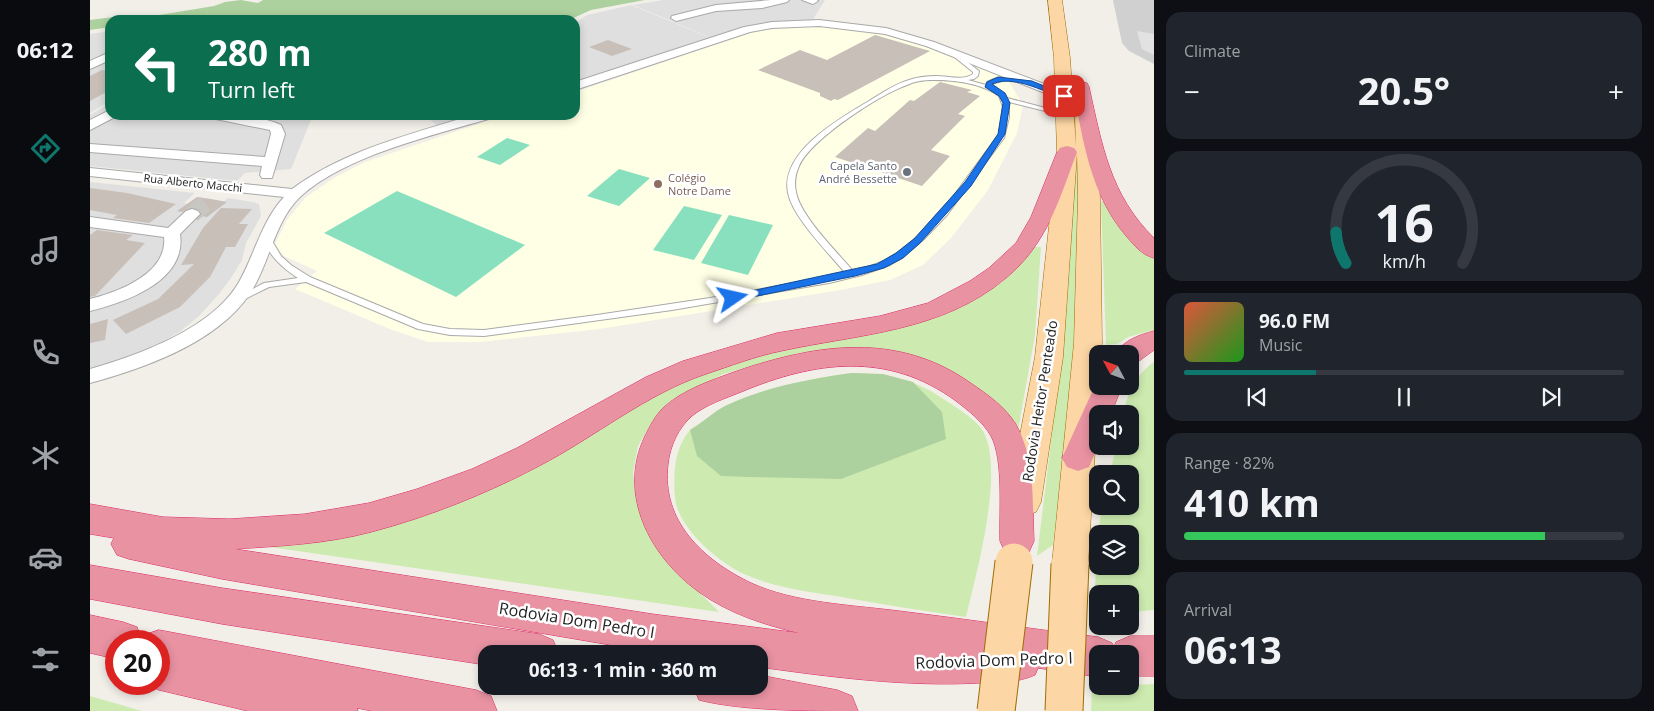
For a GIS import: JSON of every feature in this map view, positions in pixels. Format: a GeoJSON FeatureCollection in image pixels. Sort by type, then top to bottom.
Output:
{"type":"FeatureCollection","features":[{"type":"Feature","properties":{"kind":"highway"},"geometry":{"type":"LineString","coordinates":[[1070,99],[1099,162],[1109,194],[1122,216],[1154,251]]}},
{"type":"Feature","properties":{"kind":"highway"},"geometry":{"type":"LineString","coordinates":[[90,519],[163,532],[230,534],[305,529],[369,518],[421,502],[483,478],[528,457],[618,404],[693,368],[777,342],[909,318],[960,298],[998,273],[1024,247],[1042,217],[1067,152]]}},
{"type":"Feature","properties":{"kind":"highway"},"geometry":{"type":"LineString","coordinates":[[1139,347],[1146,342],[1154,340]]}},
{"type":"Feature","properties":{"kind":"highway"},"geometry":{"type":"LineString","coordinates":[[1016,551],[1013,463],[1009,444],[999,424],[983,406],[959,388],[936,374],[904,362],[874,357],[844,357],[815,360],[757,374],[717,390],[683,408],[664,429],[653,451],[651,481],[655,512],[668,537],[689,563],[718,583],[753,601],[804,616],[1089,650]]}},
{"type":"Feature","properties":{"kind":"highway"},"geometry":{"type":"LineString","coordinates":[[1078,458],[1104,395]]}},
{"type":"Feature","properties":{"kind":"highway","name":"Rodovia Dom Pedro I"},"geometry":{"type":"LineString","coordinates":[[90,536],[222,563],[642,631],[787,651],[875,661],[949,665],[1089,657]]}},
{"type":"Feature","properties":{"kind":"highway"},"geometry":{"type":"LineString","coordinates":[[90,582],[222,606],[481,645]]}},
{"type":"Feature","properties":{"kind":"highway"},"geometry":{"type":"LineString","coordinates":[[90,634],[105,637]]}},
{"type":"Feature","properties":{"kind":"highway"},"geometry":{"type":"LineString","coordinates":[[90,651],[105,655]]}},
{"type":"Feature","properties":{"kind":"highway"},"geometry":{"type":"LineString","coordinates":[[170,651],[476,711]]}},
{"type":"Feature","properties":{"kind":"highway"},"geometry":{"type":"LineString","coordinates":[[170,673],[337,711]]}},
{"type":"Feature","properties":{"kind":"highway"},"geometry":{"type":"LineString","coordinates":[[758,695],[838,711]]}},
{"type":"Feature","properties":{"kind":"main road","name":"Rodovia Heitor Penteado"},"geometry":{"type":"LineString","coordinates":[[1054,0],[1062,58],[1090,197],[1088,342],[1070,564],[1064,711]]}},
{"type":"Feature","properties":{"kind":"main road","name":"Rodovia Heitor Penteado"},"geometry":{"type":"LineString","coordinates":[[996,711],[1016,551],[1050,357],[1070,99],[1078,60],[1066,0]]}},
{"type":"Feature","properties":{"kind":"street"},"geometry":{"type":"LineString","coordinates":[[676,18],[716,8],[762,5],[784,0]]}},
{"type":"Feature","properties":{"kind":"street"},"geometry":{"type":"LineString","coordinates":[[762,5],[777,25]]}},
{"type":"Feature","properties":{"kind":"street"},"geometry":{"type":"LineString","coordinates":[[580,84],[748,29],[777,25],[819,23],[862,26],[908,36],[1070,99]]}},
{"type":"Feature","properties":{"kind":"street"},"geometry":{"type":"LineString","coordinates":[[580,75],[685,41],[692,40],[705,43]]}},
{"type":"Feature","properties":{"kind":"street"},"geometry":{"type":"LineString","coordinates":[[90,66],[105,58]]}},
{"type":"Feature","properties":{"kind":"street"},"geometry":{"type":"LineString","coordinates":[[90,126],[105,117]]}},
{"type":"Feature","properties":{"kind":"street"},"geometry":{"type":"LineString","coordinates":[[244,120],[276,128],[278,134],[262,190]]}},
{"type":"Feature","properties":{"kind":"street"},"geometry":{"type":"LineString","coordinates":[[90,376],[116,370],[162,351],[201,329],[232,304],[246,285],[266,238],[280,213],[295,194],[334,170],[365,156],[472,120]]}},
{"type":"Feature","properties":{"kind":"street"},"geometry":{"type":"LineString","coordinates":[[90,148],[270,162]]}},
{"type":"Feature","properties":{"kind":"street","name":"Rua Alberto Macchi"},"geometry":{"type":"LineString","coordinates":[[90,172],[295,194]]}},
{"type":"Feature","properties":{"kind":"street"},"geometry":{"type":"LineString","coordinates":[[211,199],[225,186]]}},
{"type":"Feature","properties":{"kind":"street"},"geometry":{"type":"LineString","coordinates":[[172,233],[192,214]]}},
{"type":"Feature","properties":{"kind":"street"},"geometry":{"type":"LineString","coordinates":[[90,222],[172,233]]}},
{"type":"Feature","properties":{"kind":"street"},"geometry":{"type":"LineString","coordinates":[[90,305],[105,302],[148,281],[163,268],[172,253],[175,241],[172,233]]}},
{"type":"Feature","properties":{"kind":"lane"},"geometry":{"type":"LineString","coordinates":[[852,274],[798,207],[791,193],[791,176],[797,163],[839,121],[900,85],[931,78],[964,79],[976,74],[976,71],[971,66],[952,52]]}},
{"type":"Feature","properties":{"kind":"lane"},"geometry":{"type":"LineString","coordinates":[[266,238],[273,254],[282,263],[308,279],[421,327],[450,332],[484,333],[714,302],[852,274],[880,266],[900,256],[917,241],[968,184],[1002,134],[1006,103],[1002,95],[992,90],[950,78]]}},
{"type":"Feature","properties":{"kind":"lane"},"geometry":{"type":"LineString","coordinates":[[992,90],[989,87],[989,83],[1000,78],[1030,82]]}},
{"type":"Feature","properties":{"kind":"lane"},"geometry":{"type":"LineString","coordinates":[[1004,99],[1070,99]]}},
{"type":"Feature","properties":{"kind":"lane"},"geometry":{"type":"LineString","coordinates":[[232,304],[267,285],[308,279]]}},
{"type":"Feature","properties":{"kind":"shaded area"},"geometry":{"type":"Polygon","coordinates":[[[663,0],[825,0],[812,21],[766,23],[712,38],[633,5],[663,0]]]}},
{"type":"Feature","properties":{"kind":"shaded area"},"geometry":{"type":"Polygon","coordinates":[[[1113,0],[1154,0],[1154,64],[1129,51],[1122,43],[1113,0]]]}},
{"type":"Feature","properties":{"kind":"shaded area"},"geometry":{"type":"Polygon","coordinates":[[[631,5],[711,38],[580,81],[580,20],[587,15],[631,5]]]}},
{"type":"Feature","properties":{"kind":"shaded area","name":"Colégio Notre Dame"},"geometry":{"type":"Polygon","coordinates":[[[814,26],[865,30],[921,45],[1006,77],[1023,105],[1017,133],[988,190],[951,238],[923,265],[890,280],[841,290],[599,329],[480,342],[428,342],[390,329],[295,289],[317,271],[284,256],[275,244],[287,220],[305,198],[334,178],[365,162],[490,120],[580,120],[580,90],[754,32],[814,26]]]}},
{"type":"Feature","properties":{"kind":"shaded area"},"geometry":{"type":"Polygon","coordinates":[[[1137,31],[1154,34],[1154,55],[1142,49],[1137,31]]]}},
{"type":"Feature","properties":{"kind":"shaded area"},"geometry":{"type":"Polygon","coordinates":[[[105,32],[105,104],[90,113],[90,34],[105,32]]]}},
{"type":"Feature","properties":{"kind":"shaded area"},"geometry":{"type":"Polygon","coordinates":[[[105,106],[105,120],[311,120],[291,169],[245,173],[237,181],[90,166],[90,115],[105,106]]]}},
{"type":"Feature","properties":{"kind":"shaded area"},"geometry":{"type":"Polygon","coordinates":[[[430,120],[462,120],[446,125],[437,125],[430,120]]]}},
{"type":"Feature","properties":{"kind":"shaded area"},"geometry":{"type":"Polygon","coordinates":[[[90,182],[195,193],[184,203],[202,206],[218,207],[228,198],[253,202],[259,204],[261,216],[246,243],[242,260],[231,278],[198,317],[179,332],[156,346],[129,358],[90,368],[90,182]]]}},
{"type":"Feature","properties":{"kind":"green space"},"geometry":{"type":"Polygon","coordinates":[[[241,0],[258,3],[263,0],[645,0],[591,10],[580,15],[159,15],[214,6],[225,2],[241,0]]]}},
{"type":"Feature","properties":{"kind":"green space"},"geometry":{"type":"Polygon","coordinates":[[[105,18],[105,28],[90,30],[90,20],[105,18]]]}},
{"type":"Feature","properties":{"kind":"green space"},"geometry":{"type":"Polygon","coordinates":[[[1072,108],[1077,109],[1080,171],[1073,363],[1053,545],[1037,556],[1061,360],[1072,108]]]}},
{"type":"Feature","properties":{"kind":"green space"},"geometry":{"type":"Polygon","coordinates":[[[507,138],[530,145],[500,165],[477,157],[507,138]]]}},
{"type":"Feature","properties":{"kind":"green space"},"geometry":{"type":"Polygon","coordinates":[[[619,169],[650,178],[619,206],[587,196],[619,169]]]}},
{"type":"Feature","properties":{"kind":"green space"},"geometry":{"type":"Polygon","coordinates":[[[397,191],[525,245],[456,297],[324,233],[397,191]]]}},
{"type":"Feature","properties":{"kind":"green space"},"geometry":{"type":"Polygon","coordinates":[[[1107,201],[1154,257],[1154,330],[1128,337],[1117,344],[1106,345],[1101,202],[1107,201]]]}},
{"type":"Feature","properties":{"kind":"green space"},"geometry":{"type":"Polygon","coordinates":[[[684,206],[722,215],[694,260],[653,250],[684,206]]]}},
{"type":"Feature","properties":{"kind":"green space"},"geometry":{"type":"Polygon","coordinates":[[[729,215],[773,225],[748,275],[701,263],[729,215]]]}},
{"type":"Feature","properties":{"kind":"green space"},"geometry":{"type":"Polygon","coordinates":[[[1034,247],[1041,247],[1035,335],[1017,436],[883,349],[857,347],[799,353],[723,374],[671,402],[651,424],[638,446],[633,472],[636,500],[647,529],[668,561],[719,612],[270,547],[272,541],[332,531],[718,367],[981,295],[1003,281],[1034,247]]]}},
{"type":"Feature","properties":{"kind":"green space"},"geometry":{"type":"Polygon","coordinates":[[[1154,362],[1154,610],[1139,611],[1139,585],[1095,585],[1096,575],[1139,575],[1139,525],[1099,525],[1101,515],[1139,515],[1139,465],[1112,465],[1114,455],[1139,455],[1139,405],[1125,405],[1129,395],[1139,395],[1139,377],[1154,362]]]}},
{"type":"Feature","properties":{"kind":"green space"},"geometry":{"type":"Polygon","coordinates":[[[852,373],[902,379],[925,388],[970,417],[981,428],[988,445],[991,467],[990,493],[982,548],[966,617],[801,590],[755,578],[734,569],[712,553],[683,521],[675,498],[675,472],[681,445],[692,429],[722,410],[757,394],[795,383],[852,373]]]}},
{"type":"Feature","properties":{"kind":"green space"},"geometry":{"type":"Polygon","coordinates":[[[852,373],[883,374],[913,382],[942,412],[946,439],[841,479],[721,476],[697,456],[690,430],[725,406],[771,389],[852,373]]]}},
{"type":"Feature","properties":{"kind":"green space"},"geometry":{"type":"Polygon","coordinates":[[[1154,684],[1154,711],[1091,711],[1092,695],[1139,695],[1139,685],[1154,684]]]}},
{"type":"Feature","properties":{"kind":"green space"},"geometry":{"type":"Polygon","coordinates":[[[90,696],[142,711],[90,711],[90,696]]]}},
{"type":"Feature","properties":{"kind":"building"},"geometry":{"type":"Polygon","coordinates":[[[875,35],[930,51],[838,100],[834,99],[831,101],[820,96],[820,93],[758,70],[800,50],[827,60],[875,35]]]}},
{"type":"Feature","properties":{"kind":"building"},"geometry":{"type":"Polygon","coordinates":[[[608,40],[632,49],[612,56],[589,47],[608,40]]]}},
{"type":"Feature","properties":{"kind":"building"},"geometry":{"type":"Polygon","coordinates":[[[105,70],[105,93],[90,101],[90,76],[105,70]]]}},
{"type":"Feature","properties":{"kind":"building"},"geometry":{"type":"Polygon","coordinates":[[[940,82],[972,90],[967,92],[980,96],[958,114],[965,116],[931,150],[950,156],[922,186],[835,157],[868,128],[875,131],[910,100],[914,101],[940,82]]]}},
{"type":"Feature","properties":{"kind":"building"},"geometry":{"type":"Polygon","coordinates":[[[90,188],[127,193],[176,204],[149,223],[113,218],[117,215],[90,210],[90,188]]]}},
{"type":"Feature","properties":{"kind":"building"},"geometry":{"type":"Polygon","coordinates":[[[197,197],[227,202],[207,217],[201,216],[200,210],[193,207],[182,212],[177,211],[197,197]]]}},
{"type":"Feature","properties":{"kind":"building"},"geometry":{"type":"Polygon","coordinates":[[[221,208],[252,209],[239,224],[248,224],[235,247],[226,247],[210,277],[180,307],[126,334],[113,320],[158,299],[194,264],[181,265],[203,228],[221,208]]]}},
{"type":"Feature","properties":{"kind":"building"},"geometry":{"type":"Polygon","coordinates":[[[97,230],[133,235],[126,240],[145,243],[95,296],[90,297],[90,235],[97,230]]]}},
{"type":"Feature","properties":{"kind":"building"},"geometry":{"type":"Polygon","coordinates":[[[108,319],[105,340],[90,343],[90,324],[108,319]]]}},
{"type":"Feature","properties":{"kind":"tunnel"},"geometry":{"type":"LineString","coordinates":[[192,214],[211,199]]}},
{"type":"Feature","properties":{"kind":"place","name":"Capela Santo André Bessette"},"geometry":{"type":"Point","coordinates":[907,172]}},
{"type":"Feature","properties":{"kind":"place","name":"Colégio Notre Dame"},"geometry":{"type":"Point","coordinates":[658,184]}},
{"type":"Feature","properties":{"kind":"route"},"geometry":{"type":"LineString","coordinates":[[733,298],[852,274],[880,266],[900,256],[917,241],[968,184],[1002,134],[1006,103],[1002,95],[989,87],[989,83],[1000,78],[1030,82],[1064,96]]}}]}
